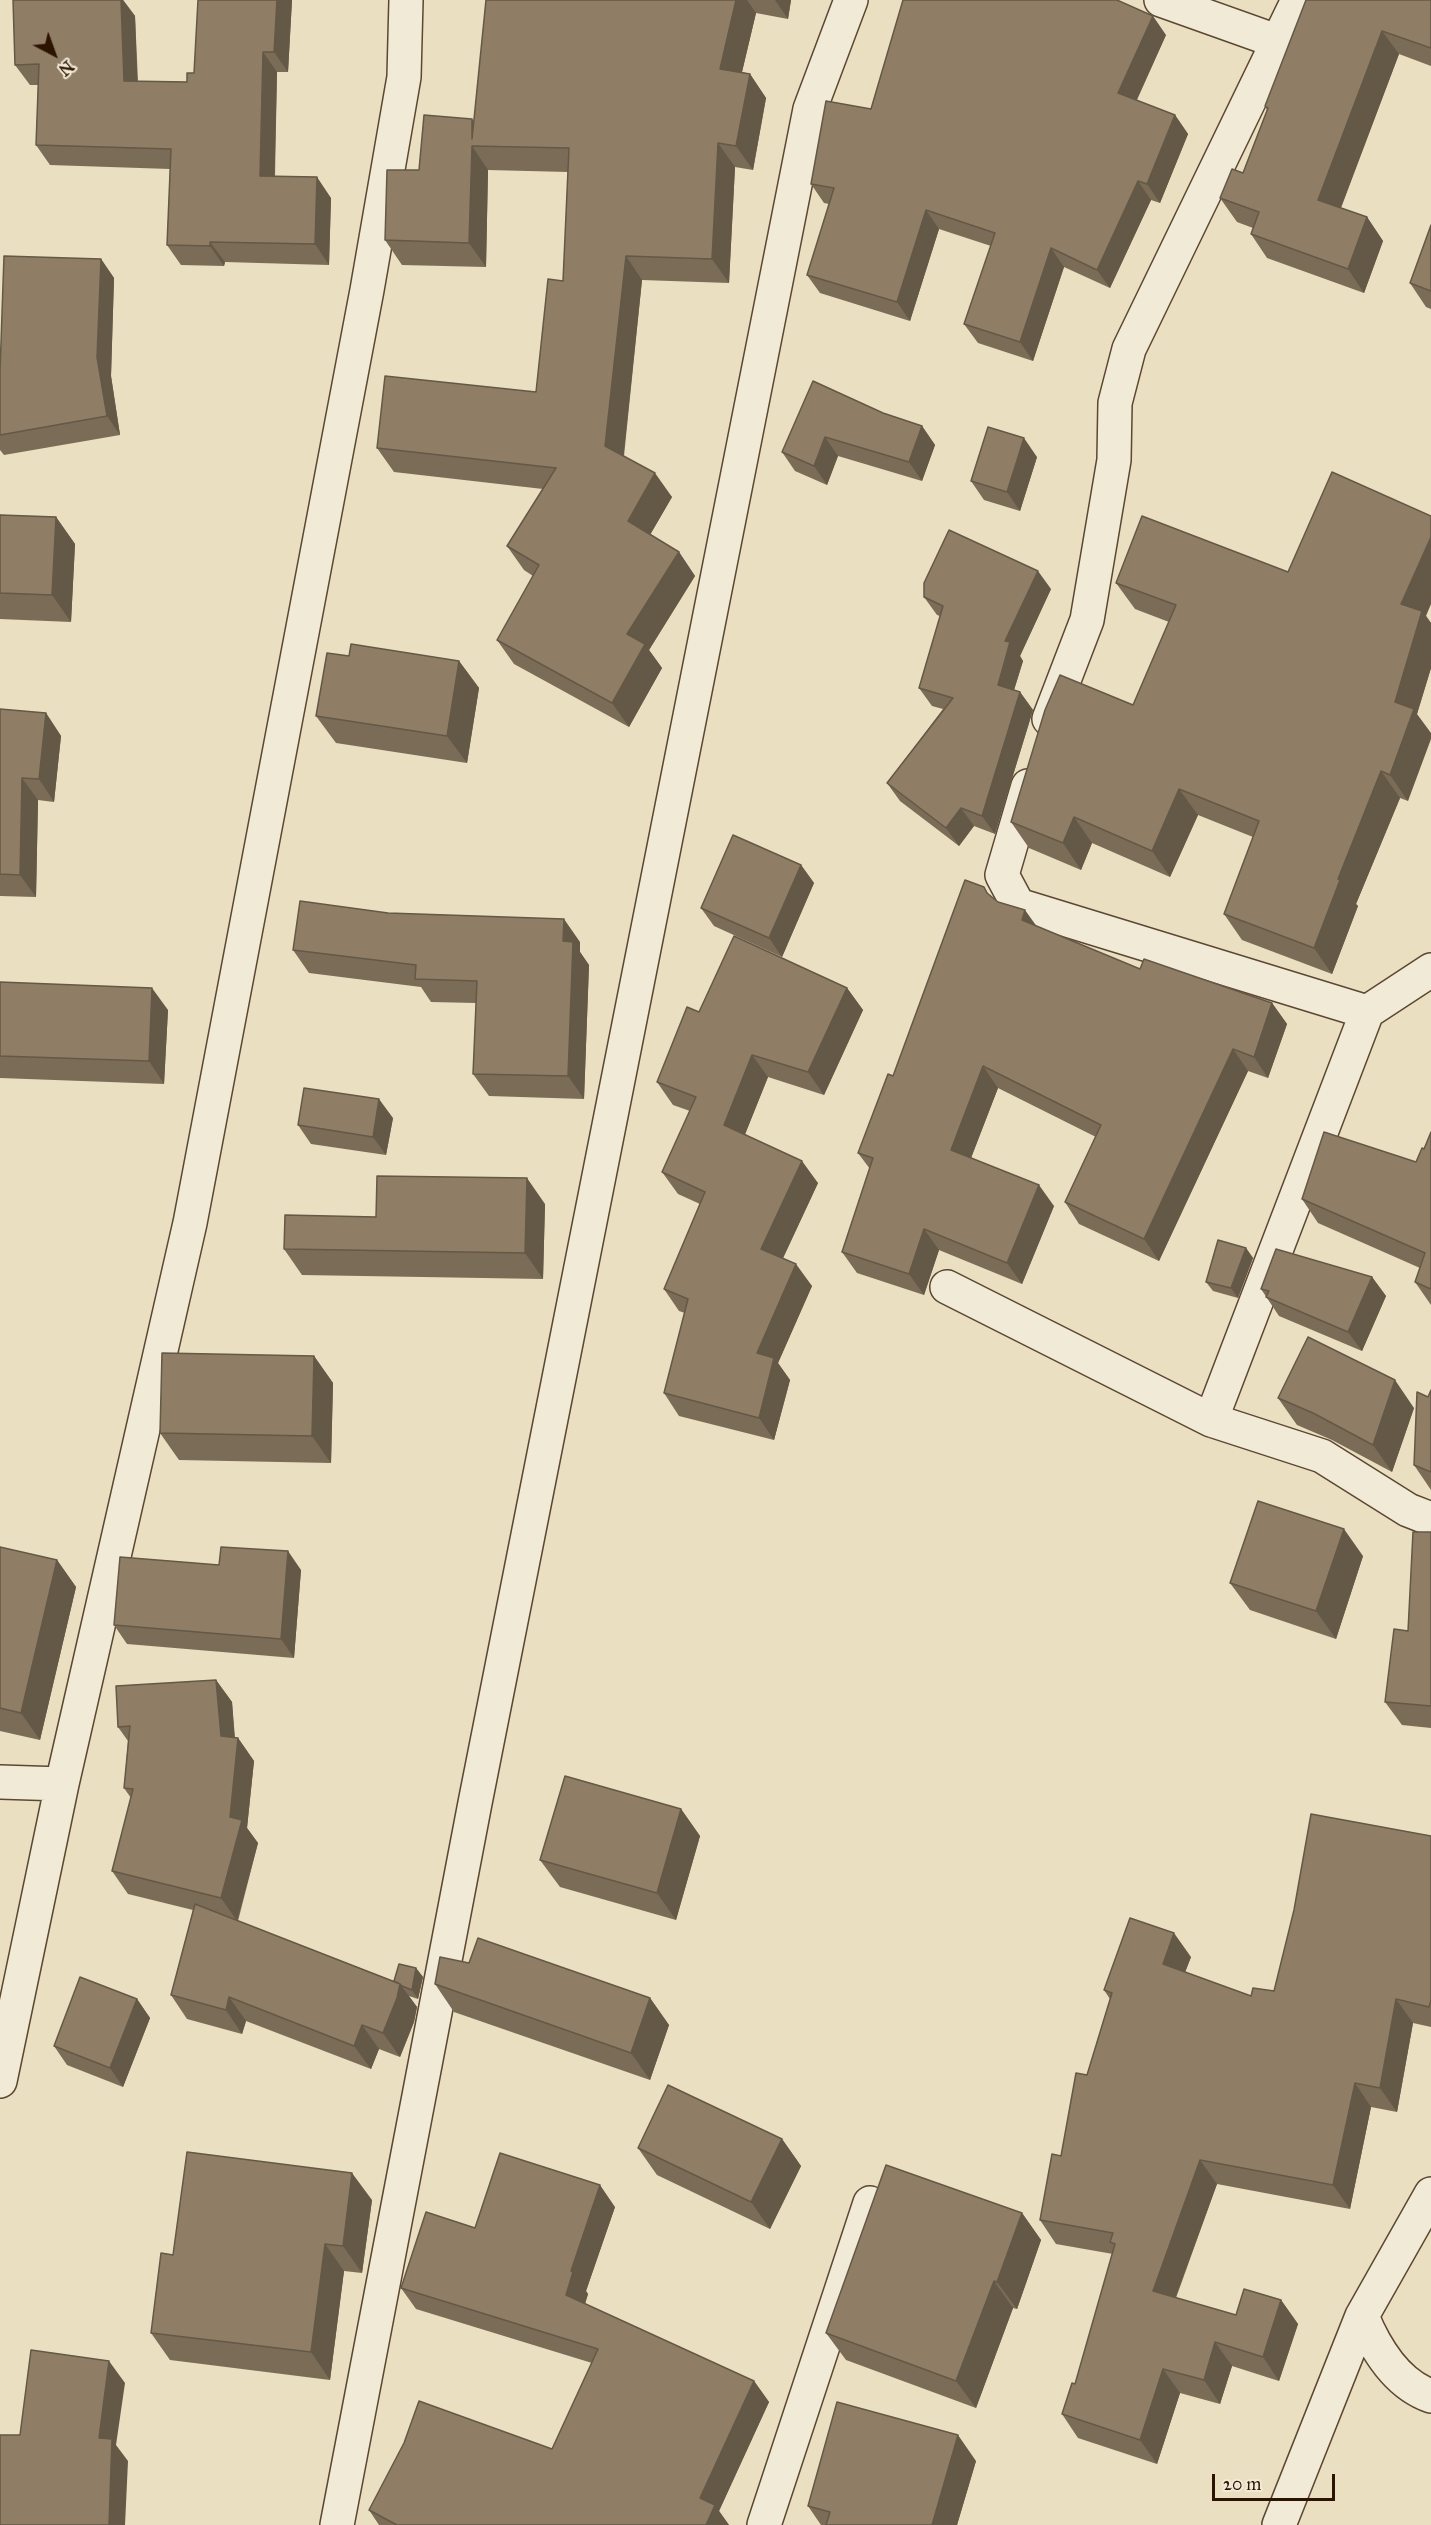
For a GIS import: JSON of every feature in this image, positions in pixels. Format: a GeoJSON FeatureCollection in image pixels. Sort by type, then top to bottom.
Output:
{"type":"FeatureCollection","features":[{"type":"Feature","properties":{"kind":"street"},"geometry":{"type":"LineString","coordinates":[[0,2081],[62,1784],[192,1211],[367,290],[404,77],[406,0]]}},
{"type":"Feature","properties":{"kind":"street"},"geometry":{"type":"LineString","coordinates":[[337,2525],[477,1792],[810,109],[851,0]]}},
{"type":"Feature","properties":{"kind":"street"},"geometry":{"type":"LineString","coordinates":[[1161,0],[1279,42]]}},
{"type":"Feature","properties":{"kind":"street"},"geometry":{"type":"LineString","coordinates":[[1298,0],[1129,349],[1114,403],[1114,460],[1087,620],[1045,730],[1002,875],[1018,905],[1367,1012]]}},
{"type":"Feature","properties":{"kind":"street"},"geometry":{"type":"LineString","coordinates":[[1211,1420],[1367,1012],[1431,970]]}},
{"type":"Feature","properties":{"kind":"street"},"geometry":{"type":"LineString","coordinates":[[947,1287],[1211,1420],[1322,1456],[1408,1510],[1431,1519]]}},
{"type":"Feature","properties":{"kind":"street"},"geometry":{"type":"LineString","coordinates":[[0,1782],[62,1784]]}},
{"type":"Feature","properties":{"kind":"street"},"geometry":{"type":"LineString","coordinates":[[1280,2525],[1362,2316],[1431,2194]]}},
{"type":"Feature","properties":{"kind":"street"},"geometry":{"type":"LineString","coordinates":[[764,2525],[870,2203]]}},
{"type":"Feature","properties":{"kind":"street"},"geometry":{"type":"LineString","coordinates":[[1362,2316],[1371,2338],[1391,2366],[1417,2391],[1431,2396]]}},
{"type":"Feature","properties":{"kind":"building"},"geometry":{"type":"Polygon","coordinates":[[[13,0],[121,0],[124,81],[187,82],[187,73],[194,73],[198,0],[277,0],[274,52],[263,52],[260,176],[317,177],[315,244],[210,242],[210,246],[167,245],[171,149],[36,145],[39,64],[15,65],[13,0]]]}},
{"type":"Feature","properties":{"kind":"building"},"geometry":{"type":"Polygon","coordinates":[[[486,0],[736,0],[720,69],[750,74],[736,146],[718,143],[712,259],[626,256],[605,446],[655,473],[628,521],[679,552],[627,634],[645,644],[612,703],[497,640],[539,565],[507,546],[556,468],[377,448],[385,376],[536,392],[548,279],[563,281],[569,148],[472,146],[469,243],[385,240],[387,170],[419,170],[424,115],[472,119],[472,139],[486,0]]]}},
{"type":"Feature","properties":{"kind":"building"},"geometry":{"type":"Polygon","coordinates":[[[903,0],[1117,0],[1153,16],[1118,93],[1175,115],[1147,184],[1138,181],[1097,270],[1051,248],[1020,342],[964,324],[995,233],[926,210],[897,302],[807,275],[834,188],[811,184],[826,101],[871,109],[903,0]]]}},
{"type":"Feature","properties":{"kind":"building"},"geometry":{"type":"Polygon","coordinates":[[[1306,0],[1431,0],[1431,48],[1382,31],[1318,200],[1367,217],[1348,269],[1251,234],[1259,212],[1220,198],[1232,169],[1243,173],[1268,108],[1265,106],[1306,0]]]}},
{"type":"Feature","properties":{"kind":"building"},"geometry":{"type":"Polygon","coordinates":[[[1431,225],[1431,291],[1410,283],[1431,225]]]}},
{"type":"Feature","properties":{"kind":"building"},"geometry":{"type":"Polygon","coordinates":[[[4,256],[101,259],[97,357],[107,416],[0,435],[4,256]]]}},
{"type":"Feature","properties":{"kind":"building"},"geometry":{"type":"Polygon","coordinates":[[[813,381],[883,413],[922,426],[909,462],[825,437],[814,466],[782,452],[813,381]]]}},
{"type":"Feature","properties":{"kind":"building"},"geometry":{"type":"Polygon","coordinates":[[[988,427],[1024,438],[1007,492],[971,481],[988,427]]]}},
{"type":"Feature","properties":{"kind":"building"},"geometry":{"type":"Polygon","coordinates":[[[1332,472],[1431,516],[1431,537],[1401,604],[1422,611],[1395,702],[1414,709],[1390,775],[1381,771],[1338,879],[1340,880],[1314,948],[1224,914],[1259,821],[1179,789],[1152,851],[1074,817],[1063,843],[1011,822],[1045,710],[1060,675],[1133,705],[1176,605],[1116,583],[1142,516],[1288,572],[1332,472]]]}},
{"type":"Feature","properties":{"kind":"building"},"geometry":{"type":"Polygon","coordinates":[[[0,515],[56,517],[52,595],[0,593],[0,515]]]}},
{"type":"Feature","properties":{"kind":"building"},"geometry":{"type":"Polygon","coordinates":[[[949,530],[1038,571],[1005,641],[1010,642],[998,685],[1020,692],[982,816],[961,808],[946,828],[887,783],[953,698],[919,688],[943,606],[924,597],[924,583],[949,530]]]}},
{"type":"Feature","properties":{"kind":"building"},"geometry":{"type":"Polygon","coordinates":[[[351,644],[459,661],[447,736],[316,716],[327,653],[349,656],[351,644]]]}},
{"type":"Feature","properties":{"kind":"building"},"geometry":{"type":"Polygon","coordinates":[[[0,709],[46,713],[39,779],[22,778],[20,875],[0,874],[0,709]]]}},
{"type":"Feature","properties":{"kind":"building"},"geometry":{"type":"Polygon","coordinates":[[[733,835],[801,865],[769,938],[701,908],[733,835]]]}},
{"type":"Feature","properties":{"kind":"building"},"geometry":{"type":"Polygon","coordinates":[[[965,880],[984,887],[987,893],[998,902],[1025,910],[1022,920],[1140,969],[1144,959],[1272,1003],[1254,1057],[1233,1049],[1144,1239],[1065,1202],[1101,1125],[983,1066],[951,1150],[1039,1185],[1007,1263],[924,1229],[909,1274],[842,1252],[873,1158],[858,1153],[888,1074],[893,1076],[965,880]]]}},
{"type":"Feature","properties":{"kind":"building"},"geometry":{"type":"Polygon","coordinates":[[[300,901],[388,913],[564,919],[563,941],[573,942],[568,1076],[473,1074],[477,981],[415,979],[416,965],[293,950],[300,901]]]}},
{"type":"Feature","properties":{"kind":"building"},"geometry":{"type":"Polygon","coordinates":[[[734,936],[847,988],[808,1072],[752,1055],[724,1125],[802,1161],[761,1249],[796,1264],[757,1353],[774,1358],[759,1418],[664,1393],[688,1299],[664,1289],[705,1192],[662,1172],[696,1097],[657,1082],[687,1007],[699,1012],[734,936]]]}},
{"type":"Feature","properties":{"kind":"building"},"geometry":{"type":"Polygon","coordinates":[[[0,982],[152,988],[149,1061],[0,1056],[0,982]]]}},
{"type":"Feature","properties":{"kind":"building"},"geometry":{"type":"Polygon","coordinates":[[[304,1088],[379,1099],[373,1137],[298,1125],[304,1088]]]}},
{"type":"Feature","properties":{"kind":"building"},"geometry":{"type":"Polygon","coordinates":[[[1324,1132],[1416,1162],[1431,1132],[1431,1289],[1415,1282],[1425,1253],[1302,1199],[1324,1132]]]}},
{"type":"Feature","properties":{"kind":"building"},"geometry":{"type":"Polygon","coordinates":[[[377,1176],[527,1178],[525,1253],[284,1249],[285,1215],[376,1217],[377,1176]]]}},
{"type":"Feature","properties":{"kind":"building"},"geometry":{"type":"Polygon","coordinates":[[[1218,1240],[1246,1248],[1231,1288],[1206,1282],[1218,1240]]]}},
{"type":"Feature","properties":{"kind":"building"},"geometry":{"type":"Polygon","coordinates":[[[1276,1249],[1372,1277],[1348,1332],[1266,1297],[1269,1291],[1261,1289],[1276,1249]]]}},
{"type":"Feature","properties":{"kind":"building"},"geometry":{"type":"Polygon","coordinates":[[[1308,1337],[1395,1380],[1373,1445],[1313,1413],[1278,1398],[1308,1337]]]}},
{"type":"Feature","properties":{"kind":"building"},"geometry":{"type":"Polygon","coordinates":[[[162,1353],[314,1356],[312,1436],[160,1433],[162,1353]]]}},
{"type":"Feature","properties":{"kind":"building"},"geometry":{"type":"Polygon","coordinates":[[[1431,1390],[1431,1472],[1414,1465],[1417,1392],[1428,1397],[1431,1390]]]}},
{"type":"Feature","properties":{"kind":"building"},"geometry":{"type":"Polygon","coordinates":[[[1258,1501],[1344,1529],[1316,1611],[1230,1583],[1258,1501]]]}},
{"type":"Feature","properties":{"kind":"building"},"geometry":{"type":"Polygon","coordinates":[[[1413,1532],[1431,1532],[1431,1706],[1385,1702],[1394,1629],[1408,1631],[1413,1532]]]}},
{"type":"Feature","properties":{"kind":"building"},"geometry":{"type":"Polygon","coordinates":[[[0,1547],[57,1560],[21,1713],[0,1708],[0,1547]]]}},
{"type":"Feature","properties":{"kind":"building"},"geometry":{"type":"Polygon","coordinates":[[[221,1547],[288,1551],[281,1639],[114,1625],[120,1557],[219,1565],[221,1547]]]}},
{"type":"Feature","properties":{"kind":"building"},"geometry":{"type":"Polygon","coordinates":[[[216,1680],[221,1736],[238,1738],[230,1817],[242,1820],[221,1898],[112,1871],[133,1789],[124,1788],[130,1726],[118,1727],[116,1686],[216,1680]]]}},
{"type":"Feature","properties":{"kind":"building"},"geometry":{"type":"Polygon","coordinates":[[[565,1776],[681,1809],[657,1893],[540,1860],[565,1776]]]}},
{"type":"Feature","properties":{"kind":"building"},"geometry":{"type":"Polygon","coordinates":[[[1311,1814],[1431,1836],[1431,2000],[1429,2007],[1396,1999],[1380,2088],[1355,2083],[1333,2185],[1200,2160],[1153,2291],[1236,2315],[1244,2289],[1281,2300],[1263,2357],[1215,2342],[1204,2380],[1163,2369],[1140,2440],[1062,2414],[1072,2383],[1075,2384],[1115,2244],[1110,2242],[1113,2233],[1040,2220],[1052,2154],[1061,2156],[1076,2073],[1087,2075],[1112,1993],[1104,1990],[1130,1918],[1174,1933],[1163,1964],[1251,1996],[1253,1988],[1274,1991],[1294,1910],[1311,1814]]]}},
{"type":"Feature","properties":{"kind":"building"},"geometry":{"type":"Polygon","coordinates":[[[195,1904],[400,1984],[383,2033],[362,2025],[354,2046],[229,1997],[226,2010],[171,1995],[195,1904]]]}},
{"type":"Feature","properties":{"kind":"building"},"geometry":{"type":"Polygon","coordinates":[[[478,1938],[650,1998],[631,2053],[435,1984],[440,1957],[469,1963],[478,1938]]]}},
{"type":"Feature","properties":{"kind":"building"},"geometry":{"type":"Polygon","coordinates":[[[399,1964],[416,1968],[412,1990],[394,1981],[399,1964]]]}},
{"type":"Feature","properties":{"kind":"building"},"geometry":{"type":"Polygon","coordinates":[[[80,1977],[137,1999],[110,2068],[54,2046],[80,1977]]]}},
{"type":"Feature","properties":{"kind":"building"},"geometry":{"type":"Polygon","coordinates":[[[668,2085],[782,2139],[751,2202],[638,2148],[668,2085]]]}},
{"type":"Feature","properties":{"kind":"building"},"geometry":{"type":"Polygon","coordinates":[[[187,2152],[352,2173],[343,2246],[325,2244],[311,2352],[151,2333],[161,2253],[173,2255],[187,2152]]]}},
{"type":"Feature","properties":{"kind":"building"},"geometry":{"type":"Polygon","coordinates":[[[500,2153],[600,2185],[571,2271],[573,2272],[566,2295],[754,2381],[700,2498],[715,2505],[706,2525],[397,2525],[369,2510],[404,2443],[419,2401],[552,2449],[598,2349],[401,2288],[426,2212],[475,2228],[500,2153]]]}},
{"type":"Feature","properties":{"kind":"building"},"geometry":{"type":"Polygon","coordinates":[[[886,2165],[1022,2213],[997,2282],[994,2281],[956,2381],[826,2333],[886,2165]]]}},
{"type":"Feature","properties":{"kind":"building"},"geometry":{"type":"Polygon","coordinates":[[[31,2350],[109,2361],[99,2438],[112,2439],[109,2525],[0,2525],[0,2435],[20,2435],[31,2350]]]}},
{"type":"Feature","properties":{"kind":"building"},"geometry":{"type":"Polygon","coordinates":[[[837,2402],[958,2435],[932,2525],[826,2525],[830,2512],[808,2506],[837,2402]]]}}]}
